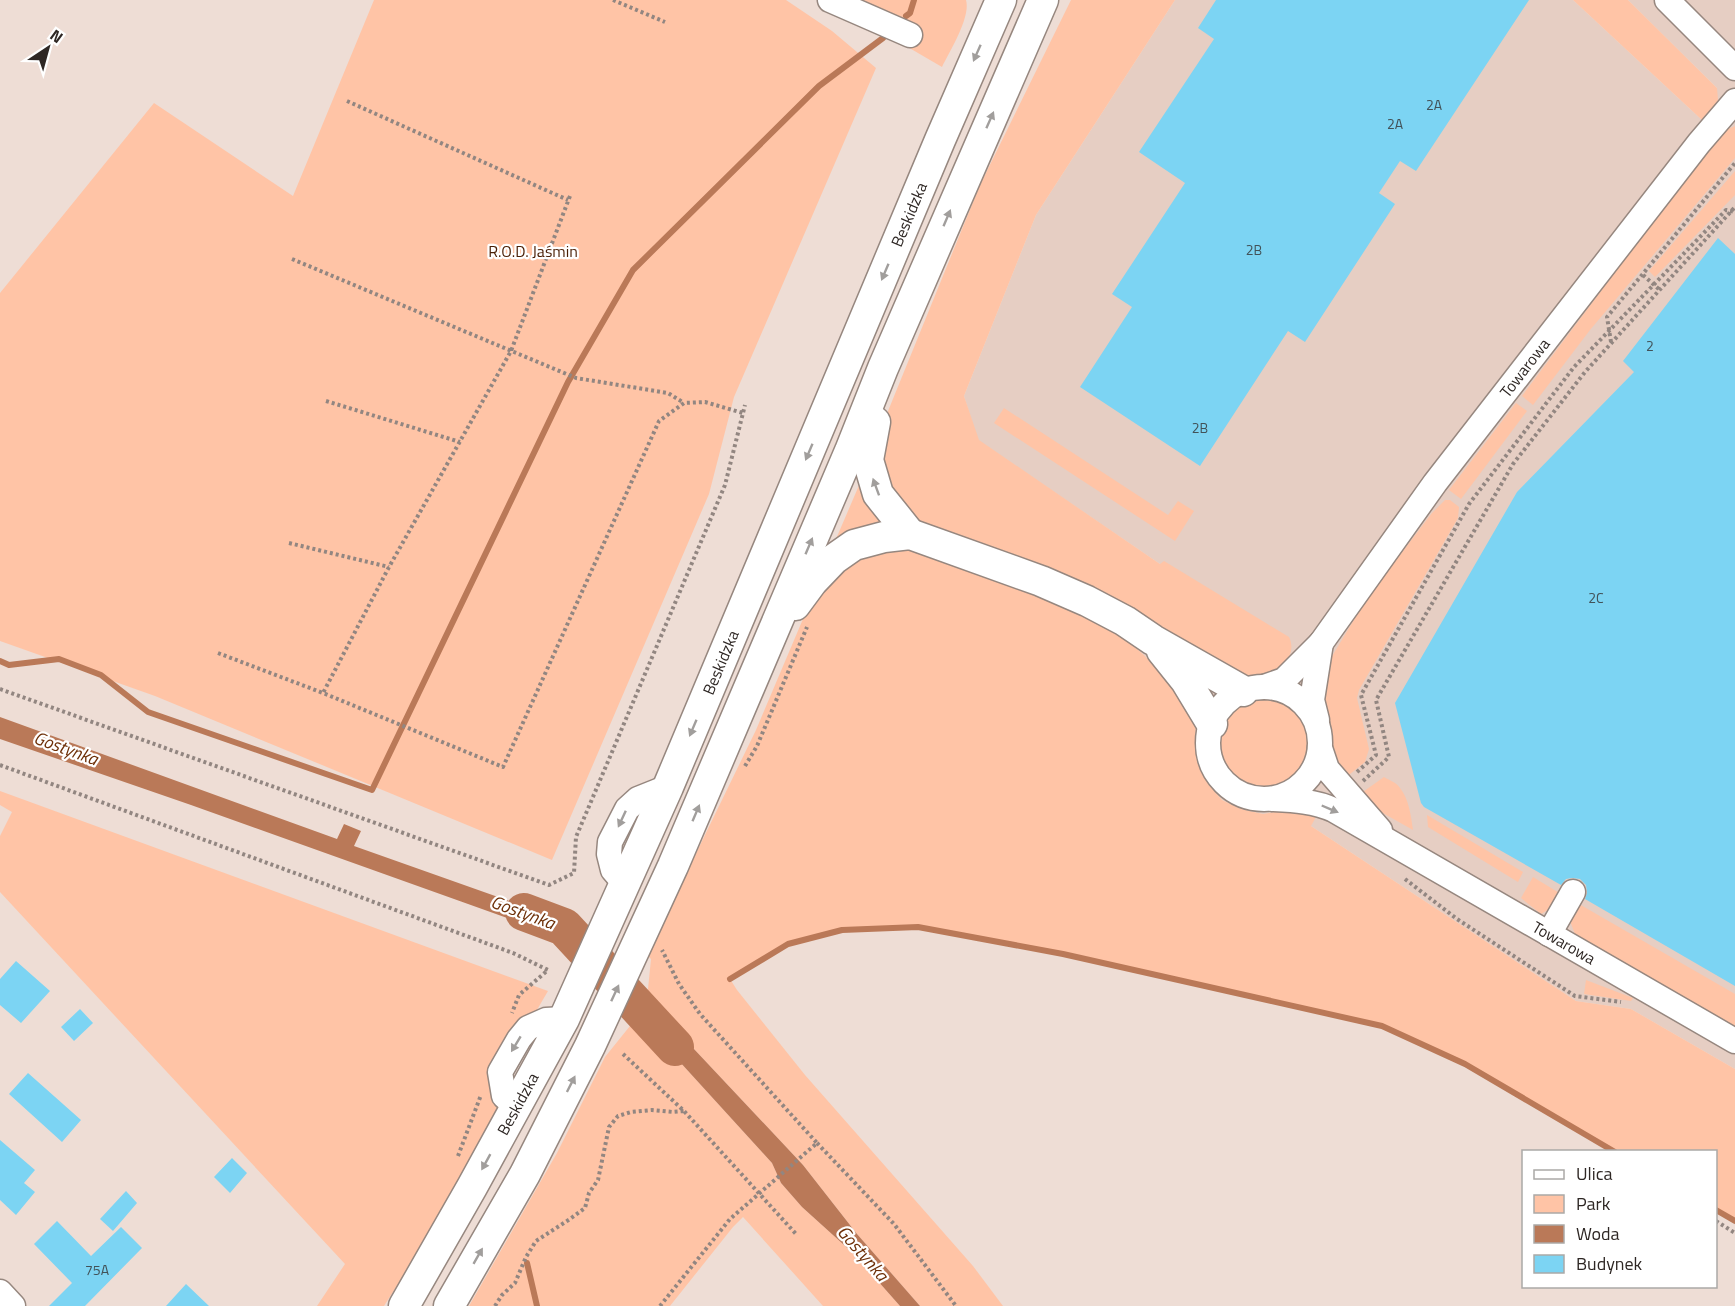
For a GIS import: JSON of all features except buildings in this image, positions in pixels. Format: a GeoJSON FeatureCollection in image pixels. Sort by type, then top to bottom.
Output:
{"type":"FeatureCollection","features":[{"type":"Feature","properties":{"kind":"main road"},"geometry":{"type":"LineString","coordinates":[[449,1306],[525,1174],[590,1046],[673,866],[883,368],[1043,0]]}},
{"type":"Feature","properties":{"kind":"main road","name":"Beskidzka"},"geometry":{"type":"LineString","coordinates":[[404,1306],[564,1018],[621,893],[668,787],[992,6]]}},
{"type":"Feature","properties":{"kind":"main road"},"geometry":{"type":"LineString","coordinates":[[883,368],[868,460],[878,494],[909,534]]}},
{"type":"Feature","properties":{"kind":"main road"},"geometry":{"type":"LineString","coordinates":[[770,639],[812,582],[834,559],[854,545],[884,537],[909,534],[1064,591],[1112,613],[1153,640],[1254,689]]}},
{"type":"Feature","properties":{"kind":"main road"},"geometry":{"type":"LineString","coordinates":[[1153,640],[1186,681],[1212,724]]}},
{"type":"Feature","properties":{"kind":"street"},"geometry":{"type":"LineString","coordinates":[[830,0],[910,34]]}},
{"type":"Feature","properties":{"kind":"street"},"geometry":{"type":"LineString","coordinates":[[1667,0],[1735,68]]}},
{"type":"Feature","properties":{"kind":"street","name":"Towarowa"},"geometry":{"type":"LineString","coordinates":[[1254,689],[1284,681],[1321,643],[1435,483],[1698,143],[1735,101]]}},
{"type":"Feature","properties":{"kind":"street","name":"Towarowa"},"geometry":{"type":"LineString","coordinates":[[1321,643],[1312,700],[1327,769],[1394,845]]}},
{"type":"Feature","properties":{"kind":"street"},"geometry":{"type":"LineString","coordinates":[[1254,689],[1282,690],[1299,699],[1312,712],[1320,739],[1316,766],[1306,782],[1291,793],[1273,799],[1255,799],[1237,792],[1222,781],[1212,765],[1208,751],[1208,738],[1217,712],[1230,698],[1254,689]]}},
{"type":"Feature","properties":{"kind":"street","name":"Towarowa"},"geometry":{"type":"LineString","coordinates":[[1273,799],[1297,800],[1327,807],[1735,1041]]}},
{"type":"Feature","properties":{"kind":"street"},"geometry":{"type":"LineString","coordinates":[[1549,934],[1573,892]]}},
{"type":"Feature","properties":{"kind":"street"},"geometry":{"type":"LineString","coordinates":[[0,1292],[13,1306]]}},
{"type":"Feature","properties":{"kind":"path"},"geometry":{"type":"LineString","coordinates":[[613,0],[665,22]]}},
{"type":"Feature","properties":{"kind":"path"},"geometry":{"type":"LineString","coordinates":[[323,693],[389,567],[511,351],[569,198],[347,101]]}},
{"type":"Feature","properties":{"kind":"path"},"geometry":{"type":"LineString","coordinates":[[1612,343],[1608,317],[1735,163]]}},
{"type":"Feature","properties":{"kind":"path"},"geometry":{"type":"LineString","coordinates":[[1345,790],[1376,755],[1361,695],[1468,504],[1574,367],[1726,210],[1734,210]]}},
{"type":"Feature","properties":{"kind":"path"},"geometry":{"type":"LineString","coordinates":[[1345,790],[1389,757],[1376,700],[1513,464],[1585,372],[1734,210]]}},
{"type":"Feature","properties":{"kind":"path"},"geometry":{"type":"LineString","coordinates":[[292,259],[576,378],[668,393],[684,403]]}},
{"type":"Feature","properties":{"kind":"path"},"geometry":{"type":"LineString","coordinates":[[1642,275],[1660,290]]}},
{"type":"Feature","properties":{"kind":"path"},"geometry":{"type":"LineString","coordinates":[[326,401],[460,442]]}},
{"type":"Feature","properties":{"kind":"path"},"geometry":{"type":"LineString","coordinates":[[218,654],[323,693],[503,767],[659,421],[684,403],[705,402],[743,413]]}},
{"type":"Feature","properties":{"kind":"path"},"geometry":{"type":"LineString","coordinates":[[0,689],[549,885],[574,873],[576,837],[725,485],[745,405]]}},
{"type":"Feature","properties":{"kind":"path"},"geometry":{"type":"LineString","coordinates":[[289,543],[389,567]]}},
{"type":"Feature","properties":{"kind":"path"},"geometry":{"type":"LineString","coordinates":[[741,773],[757,746],[811,621]]}},
{"type":"Feature","properties":{"kind":"path"},"geometry":{"type":"LineString","coordinates":[[0,765],[513,952],[548,970],[519,994],[511,1016]]}},
{"type":"Feature","properties":{"kind":"path"},"geometry":{"type":"LineString","coordinates":[[1402,877],[1457,919],[1575,996],[1622,1002]]}},
{"type":"Feature","properties":{"kind":"path"},"geometry":{"type":"LineString","coordinates":[[663,952],[679,984],[700,1014],[894,1224],[956,1306]]}},
{"type":"Feature","properties":{"kind":"path"},"geometry":{"type":"LineString","coordinates":[[623,1054],[684,1111],[796,1234]]}},
{"type":"Feature","properties":{"kind":"path"},"geometry":{"type":"LineString","coordinates":[[454,1166],[483,1091]]}},
{"type":"Feature","properties":{"kind":"path"},"geometry":{"type":"LineString","coordinates":[[495,1306],[515,1283],[536,1241],[585,1208],[598,1180],[609,1127],[618,1116],[652,1110],[684,1111]]}},
{"type":"Feature","properties":{"kind":"path"},"geometry":{"type":"LineString","coordinates":[[660,1306],[730,1219],[817,1143]]}},
{"type":"Feature","properties":{"kind":"path"},"geometry":{"type":"LineString","coordinates":[[1717,1222],[1735,1233]]}},
{"type":"Feature","properties":{"kind":"shaded area"},"geometry":{"type":"Polygon","coordinates":[[[1175,0],[1573,0],[1703,121],[1717,88],[1628,0],[1735,0],[1735,1069],[1631,1009],[1576,1001],[1290,810],[1263,814],[1241,809],[1222,800],[1209,785],[1197,762],[1195,716],[1168,677],[1136,648],[1145,592],[1160,564],[978,440],[964,396],[1036,215],[1175,0]]]}},
{"type":"Feature","properties":{"kind":"green space","name":"R.O.D. Jaśmin"},"geometry":{"type":"Polygon","coordinates":[[[374,0],[786,0],[832,31],[876,68],[734,397],[709,494],[552,860],[155,696],[0,641],[0,293],[154,103],[293,196],[374,0]]]}},
{"type":"Feature","properties":{"kind":"green space"},"geometry":{"type":"Polygon","coordinates":[[[827,0],[966,0],[967,7],[959,34],[942,67],[827,0]]]}},
{"type":"Feature","properties":{"kind":"green space"},"geometry":{"type":"Polygon","coordinates":[[[1071,0],[1175,0],[1036,215],[964,396],[979,440],[1160,564],[1164,561],[1289,637],[1291,650],[1286,662],[1276,672],[1263,678],[1247,680],[913,523],[877,467],[886,416],[980,185],[1071,0]]]}},
{"type":"Feature","properties":{"kind":"green space"},"geometry":{"type":"Polygon","coordinates":[[[1573,0],[1628,0],[1717,88],[1718,100],[1703,121],[1573,0]]]}},
{"type":"Feature","properties":{"kind":"green space"},"geometry":{"type":"Polygon","coordinates":[[[1735,126],[1735,158],[1590,330],[1533,405],[1522,396],[1717,137],[1735,126]]]}},
{"type":"Feature","properties":{"kind":"green space"},"geometry":{"type":"Polygon","coordinates":[[[1735,171],[1735,195],[1655,277],[1649,271],[1735,171]]]}},
{"type":"Feature","properties":{"kind":"green space"},"geometry":{"type":"Polygon","coordinates":[[[1516,403],[1527,411],[1461,499],[1449,490],[1516,403]]]}},
{"type":"Feature","properties":{"kind":"green space"},"geometry":{"type":"Polygon","coordinates":[[[1004,408],[1168,515],[1178,501],[1194,511],[1175,541],[994,423],[1004,408]]]}},
{"type":"Feature","properties":{"kind":"green space"},"geometry":{"type":"Polygon","coordinates":[[[860,483],[892,530],[833,546],[860,483]]]}},
{"type":"Feature","properties":{"kind":"green space"},"geometry":{"type":"Polygon","coordinates":[[[1445,500],[1450,500],[1459,507],[1458,518],[1359,690],[1357,698],[1369,749],[1365,762],[1345,778],[1331,757],[1330,740],[1318,686],[1328,663],[1367,598],[1432,513],[1445,500]]]}},
{"type":"Feature","properties":{"kind":"green space"},"geometry":{"type":"Polygon","coordinates":[[[902,548],[918,551],[1061,601],[1128,635],[1136,648],[1168,677],[1195,716],[1197,762],[1209,785],[1222,800],[1241,809],[1263,814],[1294,809],[1317,815],[1311,826],[1576,1001],[1631,1009],[1735,1069],[1735,1219],[1717,1209],[1717,1150],[1616,1150],[1465,1064],[1382,1026],[1135,970],[918,927],[842,930],[788,944],[730,979],[805,1075],[973,1266],[1003,1306],[920,1306],[857,1234],[803,1165],[647,999],[651,959],[648,956],[668,911],[756,730],[814,593],[844,560],[902,548]]]}},
{"type":"Feature","properties":{"kind":"green space"},"geometry":{"type":"Polygon","coordinates":[[[1263,698],[1281,702],[1296,712],[1306,727],[1310,745],[1306,763],[1296,778],[1281,788],[1263,792],[1245,788],[1230,778],[1220,763],[1216,745],[1220,727],[1230,712],[1245,702],[1263,698]]]}},
{"type":"Feature","properties":{"kind":"green space"},"geometry":{"type":"Polygon","coordinates":[[[1384,777],[1397,785],[1406,797],[1413,830],[1381,812],[1360,794],[1384,777]]]}},
{"type":"Feature","properties":{"kind":"green space"},"geometry":{"type":"Polygon","coordinates":[[[0,791],[548,991],[496,1080],[500,1103],[432,1231],[384,1306],[317,1306],[345,1264],[0,892],[0,836],[12,812],[0,805],[0,791]]]}},
{"type":"Feature","properties":{"kind":"green space"},"geometry":{"type":"Polygon","coordinates":[[[1427,815],[1523,872],[1518,882],[1428,827],[1427,815]]]}},
{"type":"Feature","properties":{"kind":"green space"},"geometry":{"type":"Polygon","coordinates":[[[1533,877],[1561,894],[1551,908],[1541,914],[1521,898],[1533,877]]]}},
{"type":"Feature","properties":{"kind":"green space"},"geometry":{"type":"Polygon","coordinates":[[[1579,904],[1735,994],[1735,1030],[1576,937],[1570,921],[1579,904]]]}},
{"type":"Feature","properties":{"kind":"green space"},"geometry":{"type":"Polygon","coordinates":[[[1586,980],[1633,998],[1631,1001],[1584,994],[1586,980]]]}},
{"type":"Feature","properties":{"kind":"green space"},"geometry":{"type":"Polygon","coordinates":[[[638,1016],[772,1163],[781,1183],[802,1207],[854,1254],[900,1306],[823,1306],[743,1217],[670,1306],[469,1306],[557,1153],[605,1057],[638,1016]]]}},
{"type":"Feature","properties":{"kind":"water"},"geometry":{"type":"Polygon","coordinates":[[[0,717],[337,839],[344,824],[361,831],[354,846],[574,924],[566,939],[0,739],[0,717]]]}},
{"type":"Feature","properties":{"kind":"water"},"geometry":{"type":"Polygon","coordinates":[[[647,999],[803,1165],[857,1234],[920,1306],[900,1306],[854,1254],[802,1207],[781,1183],[772,1163],[638,1016],[647,999]]]}},
{"type":"Feature","properties":{"kind":"waterway"},"geometry":{"type":"LineString","coordinates":[[906,16],[910,13],[914,0]]}},
{"type":"Feature","properties":{"kind":"waterway"},"geometry":{"type":"LineString","coordinates":[[0,661],[9,665],[59,659],[101,675],[148,712],[372,790],[568,382],[633,270],[819,86],[883,38]]}},
{"type":"Feature","properties":{"kind":"waterway","name":"Gostynka"},"geometry":{"type":"LineString","coordinates":[[524,912],[564,927],[675,1047]]}},
{"type":"Feature","properties":{"kind":"waterway"},"geometry":{"type":"LineString","coordinates":[[730,979],[788,944],[842,930],[918,927],[1063,954],[1382,1026],[1465,1064],[1612,1150]]}},
{"type":"Feature","properties":{"kind":"waterway"},"geometry":{"type":"LineString","coordinates":[[1717,1211],[1735,1221]]}},
{"type":"Feature","properties":{"kind":"waterway"},"geometry":{"type":"LineString","coordinates":[[527,1263],[537,1306]]}}]}
